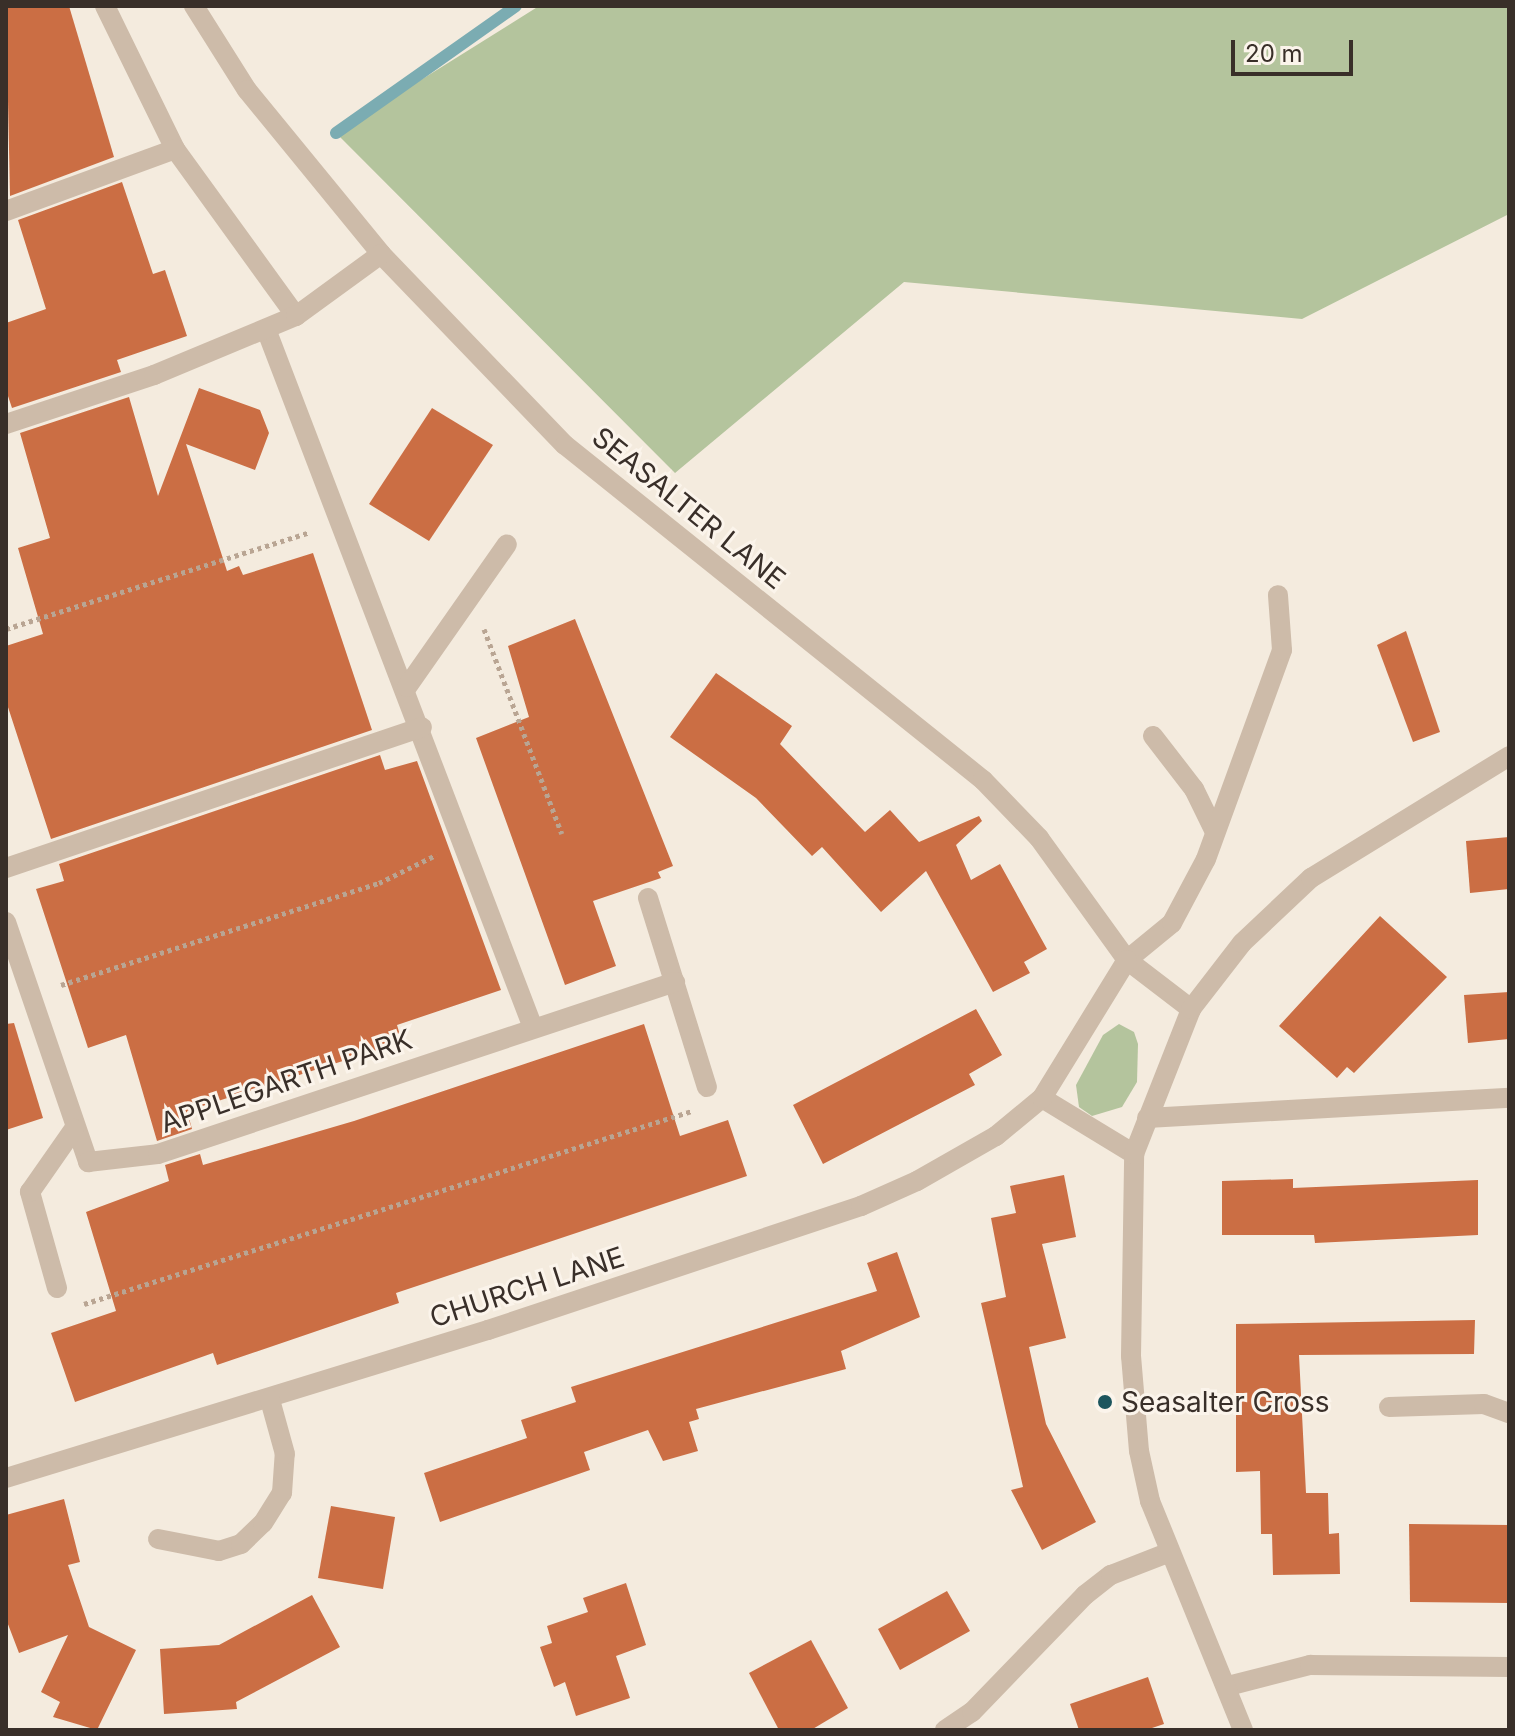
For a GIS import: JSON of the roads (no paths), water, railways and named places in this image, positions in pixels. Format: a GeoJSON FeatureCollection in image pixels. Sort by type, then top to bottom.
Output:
{"type":"FeatureCollection","features":[{"type":"Feature","properties":{"kind":"street"},"geometry":{"type":"LineString","coordinates":[[105,6],[175,149],[296,316]]}},
{"type":"Feature","properties":{"kind":"street","name":"SEASALTER LANE"},"geometry":{"type":"LineString","coordinates":[[194,6],[247,90],[381,254],[565,445],[983,780],[1039,838],[1127,960],[1191,1009]]}},
{"type":"Feature","properties":{"kind":"street"},"geometry":{"type":"LineString","coordinates":[[6,211],[175,149]]}},
{"type":"Feature","properties":{"kind":"street"},"geometry":{"type":"LineString","coordinates":[[6,424],[154,375],[296,316],[381,254]]}},
{"type":"Feature","properties":{"kind":"street"},"geometry":{"type":"LineString","coordinates":[[266,329],[466,840],[533,1028]]}},
{"type":"Feature","properties":{"kind":"street"},"geometry":{"type":"LineString","coordinates":[[407,687],[507,544]]}},
{"type":"Feature","properties":{"kind":"street","name":"CHURCH LANE"},"geometry":{"type":"LineString","coordinates":[[6,1478],[270,1400],[861,1206],[996,1136],[1042,1098],[1127,960],[1172,923],[1215,832],[1282,650],[1278,595]]}},
{"type":"Feature","properties":{"kind":"street"},"geometry":{"type":"LineString","coordinates":[[6,868],[422,727]]}},
{"type":"Feature","properties":{"kind":"street"},"geometry":{"type":"LineString","coordinates":[[1153,736],[1194,789],[1215,832]]}},
{"type":"Feature","properties":{"kind":"street"},"geometry":{"type":"LineString","coordinates":[[1243,1730],[1228,1686],[1170,1552],[1139,1451],[1131,1356],[1134,1154],[1191,1009],[1242,943],[1311,878],[1509,756]]}},
{"type":"Feature","properties":{"kind":"street"},"geometry":{"type":"LineString","coordinates":[[648,898],[707,1087]]}},
{"type":"Feature","properties":{"kind":"street","name":"APPLEGARTH PARK"},"geometry":{"type":"LineString","coordinates":[[6,922],[74,1129],[88,1162],[158,1154],[675,982]]}},
{"type":"Feature","properties":{"kind":"street"},"geometry":{"type":"LineString","coordinates":[[1042,1098],[1134,1154]]}},
{"type":"Feature","properties":{"kind":"street"},"geometry":{"type":"LineString","coordinates":[[1147,1118],[1509,1098]]}},
{"type":"Feature","properties":{"kind":"street"},"geometry":{"type":"LineString","coordinates":[[57,1288],[30,1192],[74,1129]]}},
{"type":"Feature","properties":{"kind":"street"},"geometry":{"type":"LineString","coordinates":[[158,1539],[219,1551],[241,1544],[263,1523],[282,1493],[285,1454],[270,1400]]}},
{"type":"Feature","properties":{"kind":"street"},"geometry":{"type":"LineString","coordinates":[[1389,1407],[1484,1404],[1509,1413]]}},
{"type":"Feature","properties":{"kind":"street"},"geometry":{"type":"LineString","coordinates":[[945,1730],[972,1712],[1085,1595],[1111,1575],[1170,1552]]}},
{"type":"Feature","properties":{"kind":"street"},"geometry":{"type":"LineString","coordinates":[[1228,1686],[1310,1665],[1509,1667]]}},
{"type":"Feature","properties":{"kind":"waterway"},"geometry":{"type":"LineString","coordinates":[[336,133],[516,6]]}},
{"type":"Feature","properties":{"kind":"place","name":"Seasalter Cross"},"geometry":{"type":"Point","coordinates":[1105,1402]}}]}
